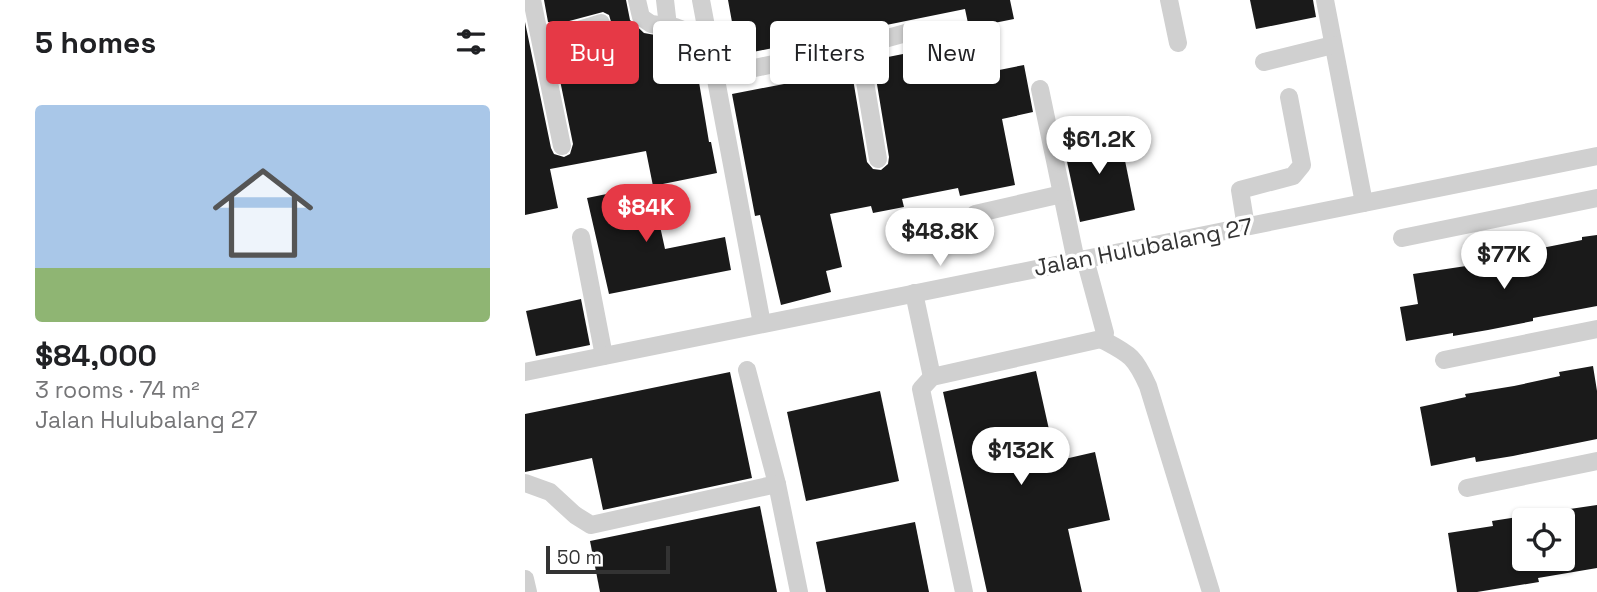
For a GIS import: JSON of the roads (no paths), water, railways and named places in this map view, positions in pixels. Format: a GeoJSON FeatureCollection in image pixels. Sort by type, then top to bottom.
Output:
{"type":"FeatureCollection","features":[{"type":"Feature","properties":{"kind":"street"},"geometry":{"type":"LineString","coordinates":[[532,0],[562,146]]}},
{"type":"Feature","properties":{"kind":"street"},"geometry":{"type":"LineString","coordinates":[[637,0],[641,17],[653,24]]}},
{"type":"Feature","properties":{"kind":"street"},"geometry":{"type":"LineString","coordinates":[[665,0],[667,21]]}},
{"type":"Feature","properties":{"kind":"street"},"geometry":{"type":"LineString","coordinates":[[701,0],[706,21]]}},
{"type":"Feature","properties":{"kind":"street"},"geometry":{"type":"LineString","coordinates":[[1169,0],[1178,43]]}},
{"type":"Feature","properties":{"kind":"street"},"geometry":{"type":"LineString","coordinates":[[1325,0],[1364,203]]}},
{"type":"Feature","properties":{"kind":"street"},"geometry":{"type":"LineString","coordinates":[[540,32],[546,33]]}},
{"type":"Feature","properties":{"kind":"street"},"geometry":{"type":"LineString","coordinates":[[1264,62],[1333,45]]}},
{"type":"Feature","properties":{"kind":"street"},"geometry":{"type":"LineString","coordinates":[[718,84],[762,324]]}},
{"type":"Feature","properties":{"kind":"street"},"geometry":{"type":"LineString","coordinates":[[865,84],[878,159]]}},
{"type":"Feature","properties":{"kind":"street"},"geometry":{"type":"LineString","coordinates":[[1039,89],[1062,194],[1105,333],[1101,339]]}},
{"type":"Feature","properties":{"kind":"street"},"geometry":{"type":"LineString","coordinates":[[1246,227],[1233,190],[1293,176],[1302,165],[1289,97]]}},
{"type":"Feature","properties":{"kind":"street","name":"Jalan Hulubalang 27"},"geometry":{"type":"LineString","coordinates":[[525,372],[1597,156]]}},
{"type":"Feature","properties":{"kind":"street"},"geometry":{"type":"LineString","coordinates":[[975,214],[1062,194]]}},
{"type":"Feature","properties":{"kind":"street"},"geometry":{"type":"LineString","coordinates":[[1402,238],[1597,198]]}},
{"type":"Feature","properties":{"kind":"street"},"geometry":{"type":"LineString","coordinates":[[581,237],[604,356]]}},
{"type":"Feature","properties":{"kind":"street"},"geometry":{"type":"LineString","coordinates":[[914,293],[932,377]]}},
{"type":"Feature","properties":{"kind":"street"},"geometry":{"type":"LineString","coordinates":[[1444,360],[1597,329]]}},
{"type":"Feature","properties":{"kind":"street"},"geometry":{"type":"LineString","coordinates":[[964,592],[921,389],[932,377],[1101,339],[1128,353],[1138,363],[1148,386],[1211,592]]}},
{"type":"Feature","properties":{"kind":"street"},"geometry":{"type":"LineString","coordinates":[[747,370],[777,484],[799,592]]}},
{"type":"Feature","properties":{"kind":"street"},"geometry":{"type":"LineString","coordinates":[[1467,488],[1597,461]]}},
{"type":"Feature","properties":{"kind":"street"},"geometry":{"type":"LineString","coordinates":[[525,483],[550,492],[575,515],[591,525],[777,484]]}},
{"type":"Feature","properties":{"kind":"street"},"geometry":{"type":"LineString","coordinates":[[525,579],[528,592]]}}]}
